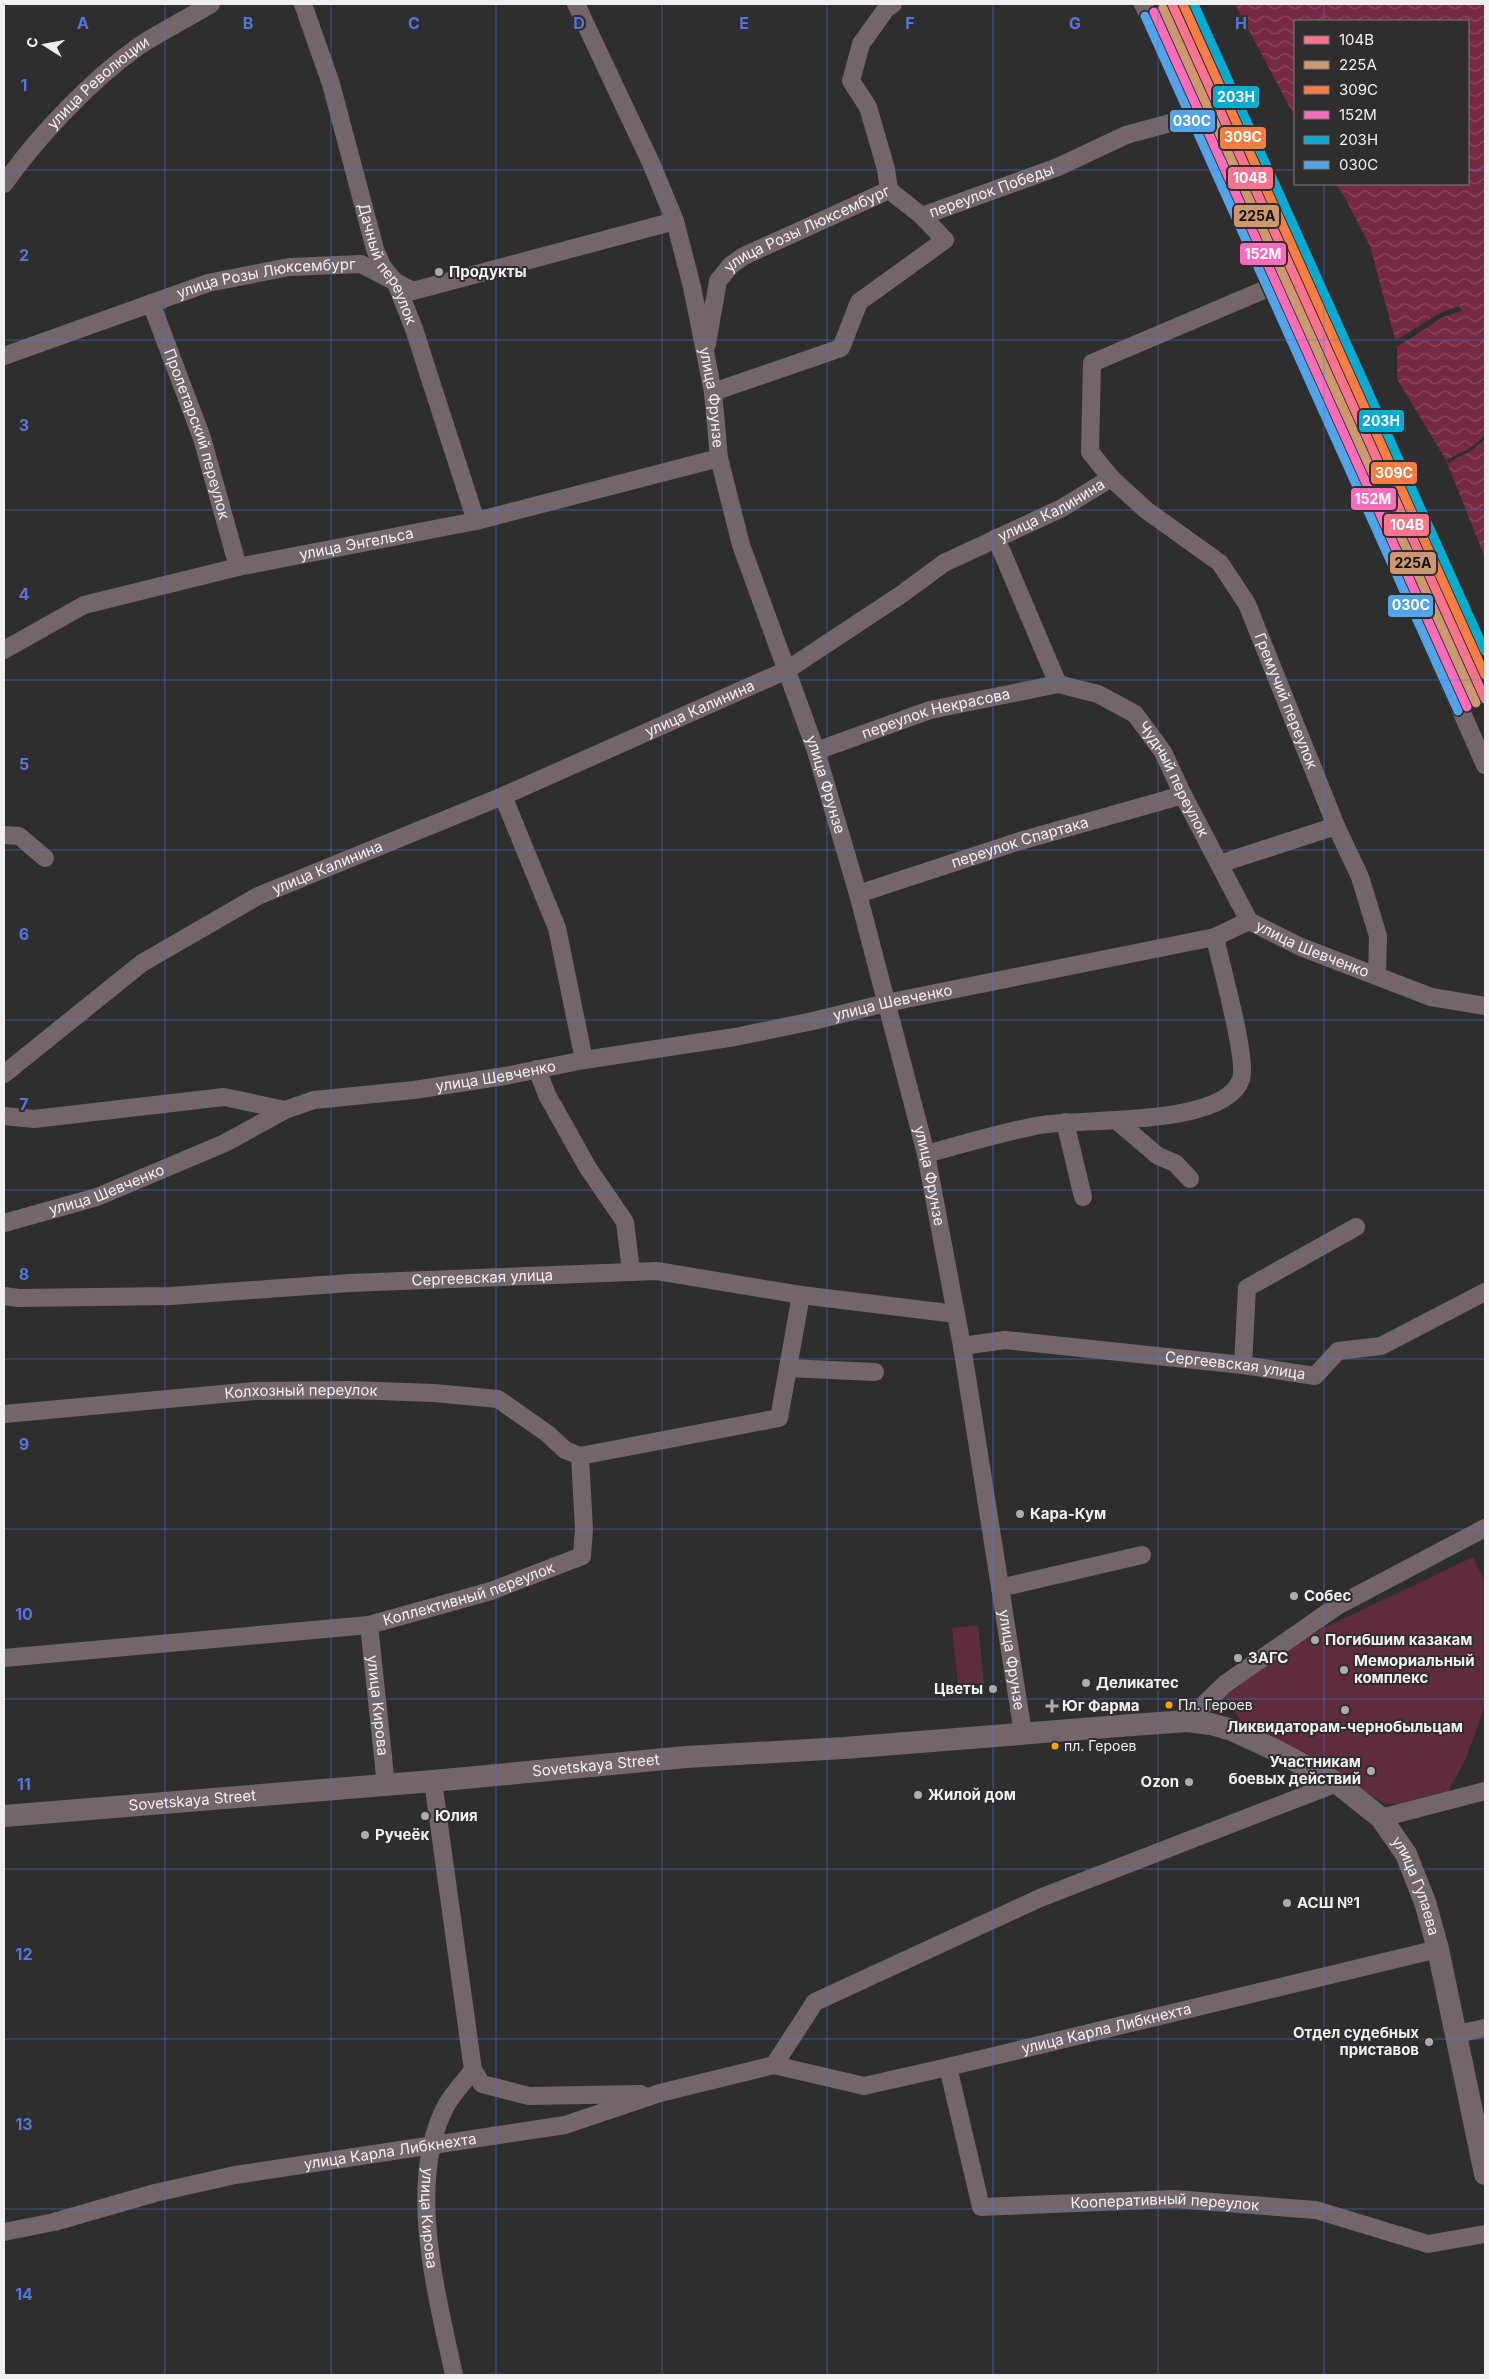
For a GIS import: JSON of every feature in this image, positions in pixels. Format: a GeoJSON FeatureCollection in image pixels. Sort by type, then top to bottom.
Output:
{"type":"FeatureCollection","features":[{"type":"Feature","properties":{"kind":"main road","name":"Sovetskaya Street"},"geometry":{"type":"LineString","coordinates":[[4,1816],[433,1781],[686,1757],[844,1748],[1187,1721]]}},
{"type":"Feature","properties":{"kind":"main road","name":"улица Гулаева"},"geometry":{"type":"LineString","coordinates":[[1187,1721],[1232,1730],[1297,1761],[1337,1783],[1381,1818],[1406,1854],[1425,1902],[1438,1949],[1485,2174]]}},
{"type":"Feature","properties":{"kind":"street","name":"улица Революции"},"geometry":{"type":"LineString","coordinates":[[4,184],[66,111],[100,77],[140,46],[211,4]]}},
{"type":"Feature","properties":{"kind":"street","name":"Дачный переулок"},"geometry":{"type":"LineString","coordinates":[[303,4],[331,84],[375,249],[382,266],[396,282],[414,330],[476,521]]}},
{"type":"Feature","properties":{"kind":"street","name":"улица Фрунзе"},"geometry":{"type":"LineString","coordinates":[[576,4],[651,163],[675,221],[713,392],[719,458],[741,545],[816,751],[858,894],[926,1154],[962,1346],[1023,1733]]}},
{"type":"Feature","properties":{"kind":"street","name":"улица Розы Люксембург"},"geometry":{"type":"LineString","coordinates":[[705,353],[718,281],[732,265],[744,256],[889,190],[886,169],[868,107],[851,81],[861,44],[886,9],[893,4]]}},
{"type":"Feature","properties":{"kind":"street"},"geometry":{"type":"LineString","coordinates":[[1144,4],[1273,286],[1485,765]]}},
{"type":"Feature","properties":{"kind":"street","name":"переулок Победы"},"geometry":{"type":"LineString","coordinates":[[713,392],[841,348],[859,302],[946,240],[922,216],[1058,167],[1126,135],[1196,116]]}},
{"type":"Feature","properties":{"kind":"street"},"geometry":{"type":"LineString","coordinates":[[889,190],[922,216]]}},
{"type":"Feature","properties":{"kind":"street","name":"улица Розы Люксембург"},"geometry":{"type":"LineString","coordinates":[[4,356],[208,282],[289,267],[361,264],[413,291],[675,221]]}},
{"type":"Feature","properties":{"kind":"street","name":"улица Калинина"},"geometry":{"type":"LineString","coordinates":[[4,1074],[142,963],[258,896],[503,796],[787,670],[902,594],[944,563],[1062,508],[1111,478],[1090,452],[1092,363],[1273,286]]}},
{"type":"Feature","properties":{"kind":"street","name":"Пролетарский переулок"},"geometry":{"type":"LineString","coordinates":[[151,303],[202,438],[238,567]]}},
{"type":"Feature","properties":{"kind":"street","name":"улица Энгельса"},"geometry":{"type":"LineString","coordinates":[[4,650],[84,604],[238,567],[476,521],[719,458]]}},
{"type":"Feature","properties":{"kind":"street","name":"Гремучий переулок"},"geometry":{"type":"LineString","coordinates":[[1111,478],[1146,510],[1220,563],[1248,604],[1336,826],[1360,877],[1378,936],[1377,976]]}},
{"type":"Feature","properties":{"kind":"street"},"geometry":{"type":"LineString","coordinates":[[996,538],[1058,684]]}},
{"type":"Feature","properties":{"kind":"street","name":"переулок Некрасова"},"geometry":{"type":"LineString","coordinates":[[816,751],[930,710],[1058,684]]}},
{"type":"Feature","properties":{"kind":"street","name":"Чудный переулок"},"geometry":{"type":"LineString","coordinates":[[1058,684],[1098,694],[1134,714],[1163,752],[1182,795],[1249,921]]}},
{"type":"Feature","properties":{"kind":"street","name":"переулок Спартака"},"geometry":{"type":"LineString","coordinates":[[858,894],[1020,841],[1182,795]]}},
{"type":"Feature","properties":{"kind":"street"},"geometry":{"type":"LineString","coordinates":[[503,796],[557,928],[584,1060]]}},
{"type":"Feature","properties":{"kind":"street"},"geometry":{"type":"LineString","coordinates":[[1219,864],[1336,826]]}},
{"type":"Feature","properties":{"kind":"street"},"geometry":{"type":"LineString","coordinates":[[4,835],[19,836],[45,858]]}},
{"type":"Feature","properties":{"kind":"street","name":"улица Шевченко"},"geometry":{"type":"LineString","coordinates":[[4,1223],[96,1197],[225,1143],[285,1110],[314,1100],[414,1090],[584,1060],[735,1038],[813,1022],[886,1003],[1215,937],[1249,921],[1301,947],[1431,997],[1485,1006]]}},
{"type":"Feature","properties":{"kind":"street"},"geometry":{"type":"LineString","coordinates":[[926,1154],[1040,1125],[1065,1122],[1117,1121],[1203,1109],[1228,1096],[1241,1080],[1242,1058],[1215,937]]}},
{"type":"Feature","properties":{"kind":"street"},"geometry":{"type":"LineString","coordinates":[[537,1069],[547,1095],[588,1168],[625,1222],[631,1272]]}},
{"type":"Feature","properties":{"kind":"street"},"geometry":{"type":"LineString","coordinates":[[4,1116],[34,1119],[224,1097],[285,1110]]}},
{"type":"Feature","properties":{"kind":"street"},"geometry":{"type":"LineString","coordinates":[[1117,1121],[1158,1156],[1175,1163],[1190,1179]]}},
{"type":"Feature","properties":{"kind":"street"},"geometry":{"type":"LineString","coordinates":[[1065,1122],[1083,1197]]}},
{"type":"Feature","properties":{"kind":"street"},"geometry":{"type":"LineString","coordinates":[[1243,1365],[1247,1288],[1356,1227]]}},
{"type":"Feature","properties":{"kind":"street","name":"Сергеевская улица"},"geometry":{"type":"LineString","coordinates":[[4,1296],[28,1298],[170,1296],[350,1283],[657,1271],[801,1295],[956,1314]]}},
{"type":"Feature","properties":{"kind":"street","name":"Сергеевская улица"},"geometry":{"type":"LineString","coordinates":[[962,1346],[1005,1340],[1243,1365],[1315,1376],[1338,1351],[1381,1346],[1485,1292]]}},
{"type":"Feature","properties":{"kind":"street"},"geometry":{"type":"LineString","coordinates":[[580,1456],[779,1418],[801,1295]]}},
{"type":"Feature","properties":{"kind":"street"},"geometry":{"type":"LineString","coordinates":[[788,1368],[875,1372]]}},
{"type":"Feature","properties":{"kind":"street","name":"Колхозный переулок"},"geometry":{"type":"LineString","coordinates":[[4,1414],[255,1391],[351,1390],[434,1393],[498,1399],[548,1434],[565,1450],[580,1456]]}},
{"type":"Feature","properties":{"kind":"street","name":"Коллективный переулок"},"geometry":{"type":"LineString","coordinates":[[4,1658],[370,1626],[491,1591],[582,1556],[584,1529],[580,1456]]}},
{"type":"Feature","properties":{"kind":"street"},"geometry":{"type":"LineString","coordinates":[[1187,1721],[1226,1684],[1337,1606],[1485,1528]]}},
{"type":"Feature","properties":{"kind":"street","name":"улица Фрунзе"},"geometry":{"type":"LineString","coordinates":[[1000,1588],[1142,1555]]}},
{"type":"Feature","properties":{"kind":"street","name":"улица Кирова"},"geometry":{"type":"LineString","coordinates":[[370,1626],[386,1785]]}},
{"type":"Feature","properties":{"kind":"street"},"geometry":{"type":"LineString","coordinates":[[433,1781],[473,2070],[482,2084],[529,2096],[660,2093]]}},
{"type":"Feature","properties":{"kind":"street"},"geometry":{"type":"LineString","coordinates":[[774,2065],[815,2002],[1040,1898],[1337,1783]]}},
{"type":"Feature","properties":{"kind":"street"},"geometry":{"type":"LineString","coordinates":[[1381,1818],[1485,1791]]}},
{"type":"Feature","properties":{"kind":"street","name":"улица Карла Либкнехта"},"geometry":{"type":"LineString","coordinates":[[4,2232],[54,2222],[155,2193],[235,2175],[565,2126],[660,2093],[774,2065],[864,2086],[1438,1949]]}},
{"type":"Feature","properties":{"kind":"street"},"geometry":{"type":"LineString","coordinates":[[1457,2034],[1485,2028]]}},
{"type":"Feature","properties":{"kind":"street","name":"Кооперативный переулок"},"geometry":{"type":"LineString","coordinates":[[948,2067],[980,2207],[1174,2199],[1316,2210],[1428,2244],[1485,2234]]}},
{"type":"Feature","properties":{"kind":"street","name":"улица Кирова"},"geometry":{"type":"LineString","coordinates":[[454,2375],[430,2260],[427,2193],[431,2147],[447,2104],[473,2070]]}},
{"type":"Feature","properties":{"kind":"shaded area"},"geometry":{"type":"Polygon","coordinates":[[[1473,1557],[1485,1582],[1485,1706],[1466,1758],[1448,1792],[1410,1804],[1385,1804],[1339,1775],[1242,1723],[1225,1696],[1295,1642],[1473,1557]]]}},
{"type":"Feature","properties":{"kind":"shaded area"},"geometry":{"type":"Polygon","coordinates":[[[978,1625],[984,1683],[958,1685],[952,1628],[978,1625]]]}},
{"type":"Feature","properties":{"kind":"water"},"geometry":{"type":"Polygon","coordinates":[[[1235,4],[1485,4],[1485,558],[1446,460],[1397,379],[1397,347],[1370,246],[1344,196],[1336,185],[1469,185],[1469,20],[1294,20],[1294,115],[1235,4]]]}},
{"type":"Feature","properties":{"kind":"pier"},"geometry":{"type":"Polygon","coordinates":[[[1459,306],[1462,311],[1443,317],[1397,347],[1395,341],[1440,313],[1459,306]]]}},
{"type":"Feature","properties":{"kind":"pier"},"geometry":{"type":"Polygon","coordinates":[[[1485,436],[1485,440],[1469,452],[1448,463],[1446,460],[1467,450],[1485,436]]]}},
{"type":"Feature","properties":{"kind":"transit line","name":"104В"},"geometry":{"type":"LineString","coordinates":[[1172,4],[1485,699]]}},
{"type":"Feature","properties":{"kind":"transit line","name":"309С"},"geometry":{"type":"LineString","coordinates":[[1183,4],[1485,675]]}},
{"type":"Feature","properties":{"kind":"transit line","name":"203Н"},"geometry":{"type":"LineString","coordinates":[[1194,4],[1485,651]]}},
{"type":"Feature","properties":{"kind":"transit line","name":"225А"},"geometry":{"type":"LineString","coordinates":[[1163,8],[1476,703]]}},
{"type":"Feature","properties":{"kind":"transit line","name":"152М"},"geometry":{"type":"LineString","coordinates":[[1154,12],[1467,707]]}},
{"type":"Feature","properties":{"kind":"transit line","name":"030C"},"geometry":{"type":"LineString","coordinates":[[1145,16],[1458,711]]}},
{"type":"Feature","properties":{"kind":"place","name":"Продукты"},"geometry":{"type":"Point","coordinates":[439,272]}},
{"type":"Feature","properties":{"kind":"place","name":"Кара-Кум"},"geometry":{"type":"Point","coordinates":[1020,1514]}},
{"type":"Feature","properties":{"kind":"place","name":"Собес"},"geometry":{"type":"Point","coordinates":[1294,1596]}},
{"type":"Feature","properties":{"kind":"place","name":"Погибшим казакам"},"geometry":{"type":"Point","coordinates":[1315,1640]}},
{"type":"Feature","properties":{"kind":"place","name":"ЗАГС"},"geometry":{"type":"Point","coordinates":[1238,1658]}},
{"type":"Feature","properties":{"kind":"place","name":"Мемориальный комплекс"},"geometry":{"type":"Point","coordinates":[1344,1670]}},
{"type":"Feature","properties":{"kind":"place","name":"Деликатес"},"geometry":{"type":"Point","coordinates":[1086,1683]}},
{"type":"Feature","properties":{"kind":"place","name":"Цветы"},"geometry":{"type":"Point","coordinates":[993,1689]}},
{"type":"Feature","properties":{"kind":"place","name":"Пл. Героев"},"geometry":{"type":"Point","coordinates":[1169,1705]}},
{"type":"Feature","properties":{"kind":"place","name":"Юг Фарма"},"geometry":{"type":"Point","coordinates":[1052,1706]}},
{"type":"Feature","properties":{"kind":"place","name":"Ликвидаторам-чернобыльцам"},"geometry":{"type":"Point","coordinates":[1345,1710]}},
{"type":"Feature","properties":{"kind":"place","name":"пл. Героев"},"geometry":{"type":"Point","coordinates":[1055,1746]}},
{"type":"Feature","properties":{"kind":"place","name":"Участникам боевых действий"},"geometry":{"type":"Point","coordinates":[1371,1771]}},
{"type":"Feature","properties":{"kind":"place","name":"Ozon"},"geometry":{"type":"Point","coordinates":[1189,1782]}},
{"type":"Feature","properties":{"kind":"place","name":"Жилой дом"},"geometry":{"type":"Point","coordinates":[918,1795]}},
{"type":"Feature","properties":{"kind":"place","name":"Юлия"},"geometry":{"type":"Point","coordinates":[425,1816]}},
{"type":"Feature","properties":{"kind":"place","name":"Ручеёк"},"geometry":{"type":"Point","coordinates":[365,1835]}},
{"type":"Feature","properties":{"kind":"place","name":"АСШ №1"},"geometry":{"type":"Point","coordinates":[1287,1903]}},
{"type":"Feature","properties":{"kind":"place","name":"Отдел судебных приставов"},"geometry":{"type":"Point","coordinates":[1429,2042]}}]}
